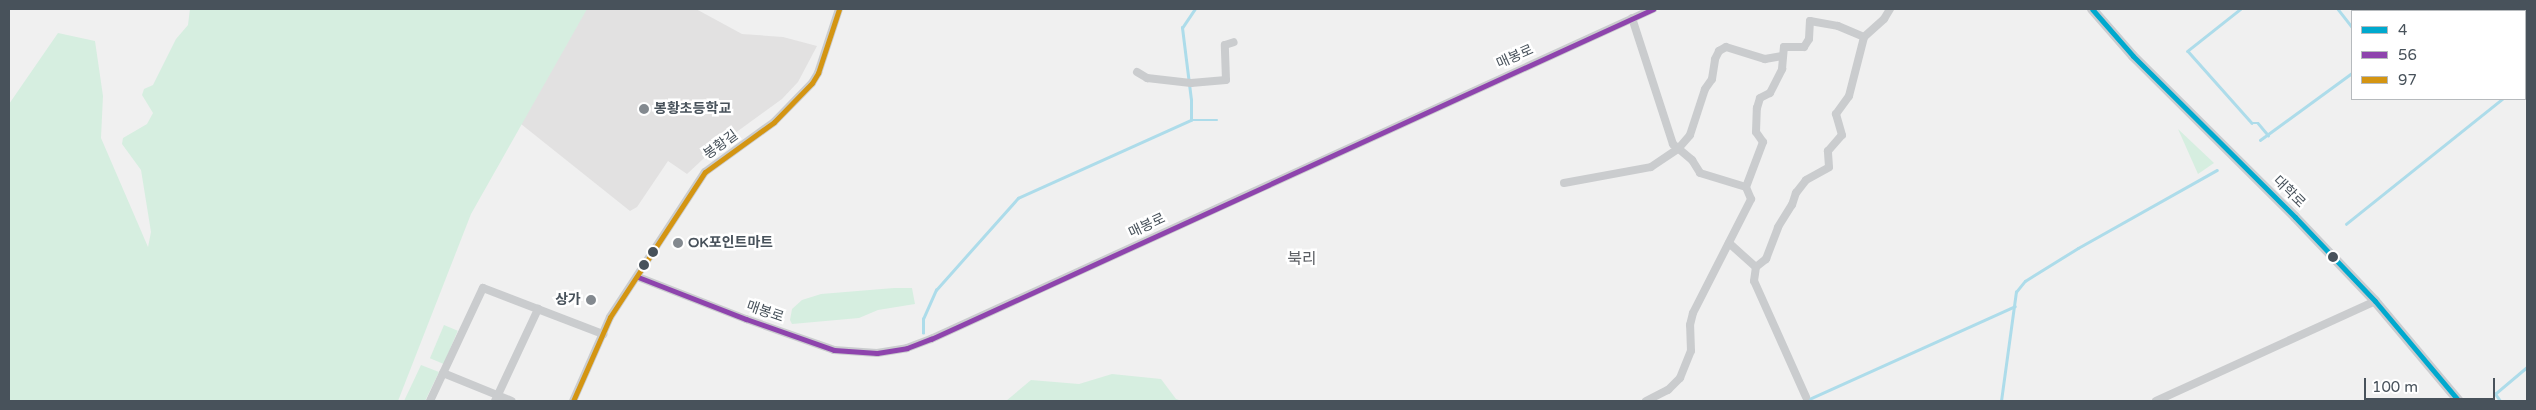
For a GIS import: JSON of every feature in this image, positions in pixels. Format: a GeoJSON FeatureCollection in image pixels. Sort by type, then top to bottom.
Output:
{"type":"FeatureCollection","features":[{"type":"Feature","properties":{"kind":"main road","name":"대학로"},"geometry":{"type":"LineString","coordinates":[[2092,9],[2132,56],[2295,218],[2375,301],[2459,401]]}},
{"type":"Feature","properties":{"kind":"street","name":"봉황길"},"geometry":{"type":"LineString","coordinates":[[573,401],[610,318],[705,172],[774,122],[812,83],[818,73],[838,9]]}},
{"type":"Feature","properties":{"kind":"street","name":"매봉로"},"geometry":{"type":"LineString","coordinates":[[638,277],[746,319],[834,350],[877,353],[919,344],[1653,9]]}},
{"type":"Feature","properties":{"kind":"street"},"geometry":{"type":"LineString","coordinates":[[1806,398],[1754,281],[1756,267],[1766,260],[1778,227],[1792,205],[1796,193],[1806,180],[1829,167],[1828,152],[1842,135],[1836,114],[1849,96],[1864,37],[1884,19],[1890,9]]}},
{"type":"Feature","properties":{"kind":"street"},"geometry":{"type":"LineString","coordinates":[[1632,18],[1673,144],[1692,160],[1700,173],[1746,187]]}},
{"type":"Feature","properties":{"kind":"street"},"geometry":{"type":"LineString","coordinates":[[1646,401],[1668,390],[1680,378],[1691,351],[1690,325],[1693,313],[1751,199],[1746,187],[1762,142],[1756,132],[1757,108],[1760,98],[1770,93],[1782,69],[1784,47],[1804,47],[1809,39],[1810,21],[1838,26],[1864,37]]}},
{"type":"Feature","properties":{"kind":"street"},"geometry":{"type":"LineString","coordinates":[[1137,72],[1147,78],[1191,83],[1226,80],[1225,45],[1234,42]]}},
{"type":"Feature","properties":{"kind":"street"},"geometry":{"type":"LineString","coordinates":[[1564,183],[1651,166],[1678,148],[1690,135],[1705,89],[1712,79],[1715,59],[1719,51],[1726,47],[1765,59],[1782,56]]}},
{"type":"Feature","properties":{"kind":"street"},"geometry":{"type":"LineString","coordinates":[[1729,243],[1756,267]]}},
{"type":"Feature","properties":{"kind":"street"},"geometry":{"type":"LineString","coordinates":[[430,401],[483,288],[603,334]]}},
{"type":"Feature","properties":{"kind":"street"},"geometry":{"type":"LineString","coordinates":[[2156,401],[2375,301]]}},
{"type":"Feature","properties":{"kind":"street"},"geometry":{"type":"LineString","coordinates":[[496,398],[538,309]]}},
{"type":"Feature","properties":{"kind":"street"},"geometry":{"type":"LineString","coordinates":[[444,373],[496,398],[512,401]]}},
{"type":"Feature","properties":{"kind":"shaded area","name":"봉황초등학교"},"geometry":{"type":"Polygon","coordinates":[[[568,9],[696,9],[742,34],[783,37],[817,46],[798,82],[782,99],[716,147],[687,174],[668,161],[637,207],[630,211],[516,120],[568,9]]]}},
{"type":"Feature","properties":{"kind":"green space"},"geometry":{"type":"Polygon","coordinates":[[[190,9],[587,9],[471,214],[398,401],[9,401],[9,104],[58,33],[95,41],[103,96],[101,138],[148,247],[151,232],[141,170],[122,144],[123,138],[147,124],[153,113],[142,95],[144,89],[153,85],[176,39],[188,25],[190,9]]]}},
{"type":"Feature","properties":{"kind":"green space"},"geometry":{"type":"Polygon","coordinates":[[[2178,129],[2214,163],[2198,174],[2178,129]]]}},
{"type":"Feature","properties":{"kind":"green space"},"geometry":{"type":"Polygon","coordinates":[[[912,288],[915,304],[878,310],[859,318],[792,324],[790,320],[792,309],[802,300],[821,294],[912,288]]]}},
{"type":"Feature","properties":{"kind":"green space"},"geometry":{"type":"Polygon","coordinates":[[[444,325],[458,331],[444,364],[430,358],[444,325]]]}},
{"type":"Feature","properties":{"kind":"green space"},"geometry":{"type":"Polygon","coordinates":[[[421,365],[439,372],[425,401],[404,401],[421,365]]]}},
{"type":"Feature","properties":{"kind":"green space"},"geometry":{"type":"Polygon","coordinates":[[[1112,374],[1161,379],[1176,399],[1182,401],[1006,401],[1031,380],[1079,384],[1112,374]]]}},
{"type":"Feature","properties":{"kind":"waterway"},"geometry":{"type":"LineString","coordinates":[[1191,120],[1191,100],[1182,28],[1195,9]]}},
{"type":"Feature","properties":{"kind":"waterway"},"geometry":{"type":"LineString","coordinates":[[2241,9],[2188,51],[2252,123],[2258,123],[2268,135]]}},
{"type":"Feature","properties":{"kind":"waterway"},"geometry":{"type":"LineString","coordinates":[[2338,9],[2351,26]]}},
{"type":"Feature","properties":{"kind":"waterway"},"geometry":{"type":"LineString","coordinates":[[2260,140],[2351,74]]}},
{"type":"Feature","properties":{"kind":"waterway"},"geometry":{"type":"LineString","coordinates":[[2346,224],[2501,100]]}},
{"type":"Feature","properties":{"kind":"waterway"},"geometry":{"type":"LineString","coordinates":[[923,333],[923,319],[936,290],[1018,198],[1191,120],[1217,120]]}},
{"type":"Feature","properties":{"kind":"waterway"},"geometry":{"type":"LineString","coordinates":[[2001,401],[2016,292],[2025,281],[2078,248],[2217,170]]}},
{"type":"Feature","properties":{"kind":"waterway"},"geometry":{"type":"LineString","coordinates":[[1805,401],[2015,306]]}},
{"type":"Feature","properties":{"kind":"waterway"},"geometry":{"type":"LineString","coordinates":[[2500,401],[2495,394],[2527,367]]}},
{"type":"Feature","properties":{"kind":"transit line","name":"97"},"geometry":{"type":"LineString","coordinates":[[573,401],[610,317],[705,172],[774,122],[812,83],[818,73],[839,9]]}},
{"type":"Feature","properties":{"kind":"transit line","name":"56"},"geometry":{"type":"LineString","coordinates":[[638,277],[746,319],[834,350],[877,353],[907,348],[931,339],[1653,9]]}},
{"type":"Feature","properties":{"kind":"transit line","name":"4"},"geometry":{"type":"LineString","coordinates":[[2092,9],[2133,56],[2295,217],[2375,301],[2459,401]]}},
{"type":"Feature","properties":{"kind":"place","name":"봉황초등학교"},"geometry":{"type":"Point","coordinates":[644,109]}},
{"type":"Feature","properties":{"kind":"place","name":"OK포인트마트"},"geometry":{"type":"Point","coordinates":[678,243]}},
{"type":"Feature","properties":{"kind":"place","name":"상가"},"geometry":{"type":"Point","coordinates":[591,300]}},
{"type":"Feature","properties":{"kind":"district","name":"북리"},"geometry":{"type":"Point","coordinates":[1302,259]}}]}
